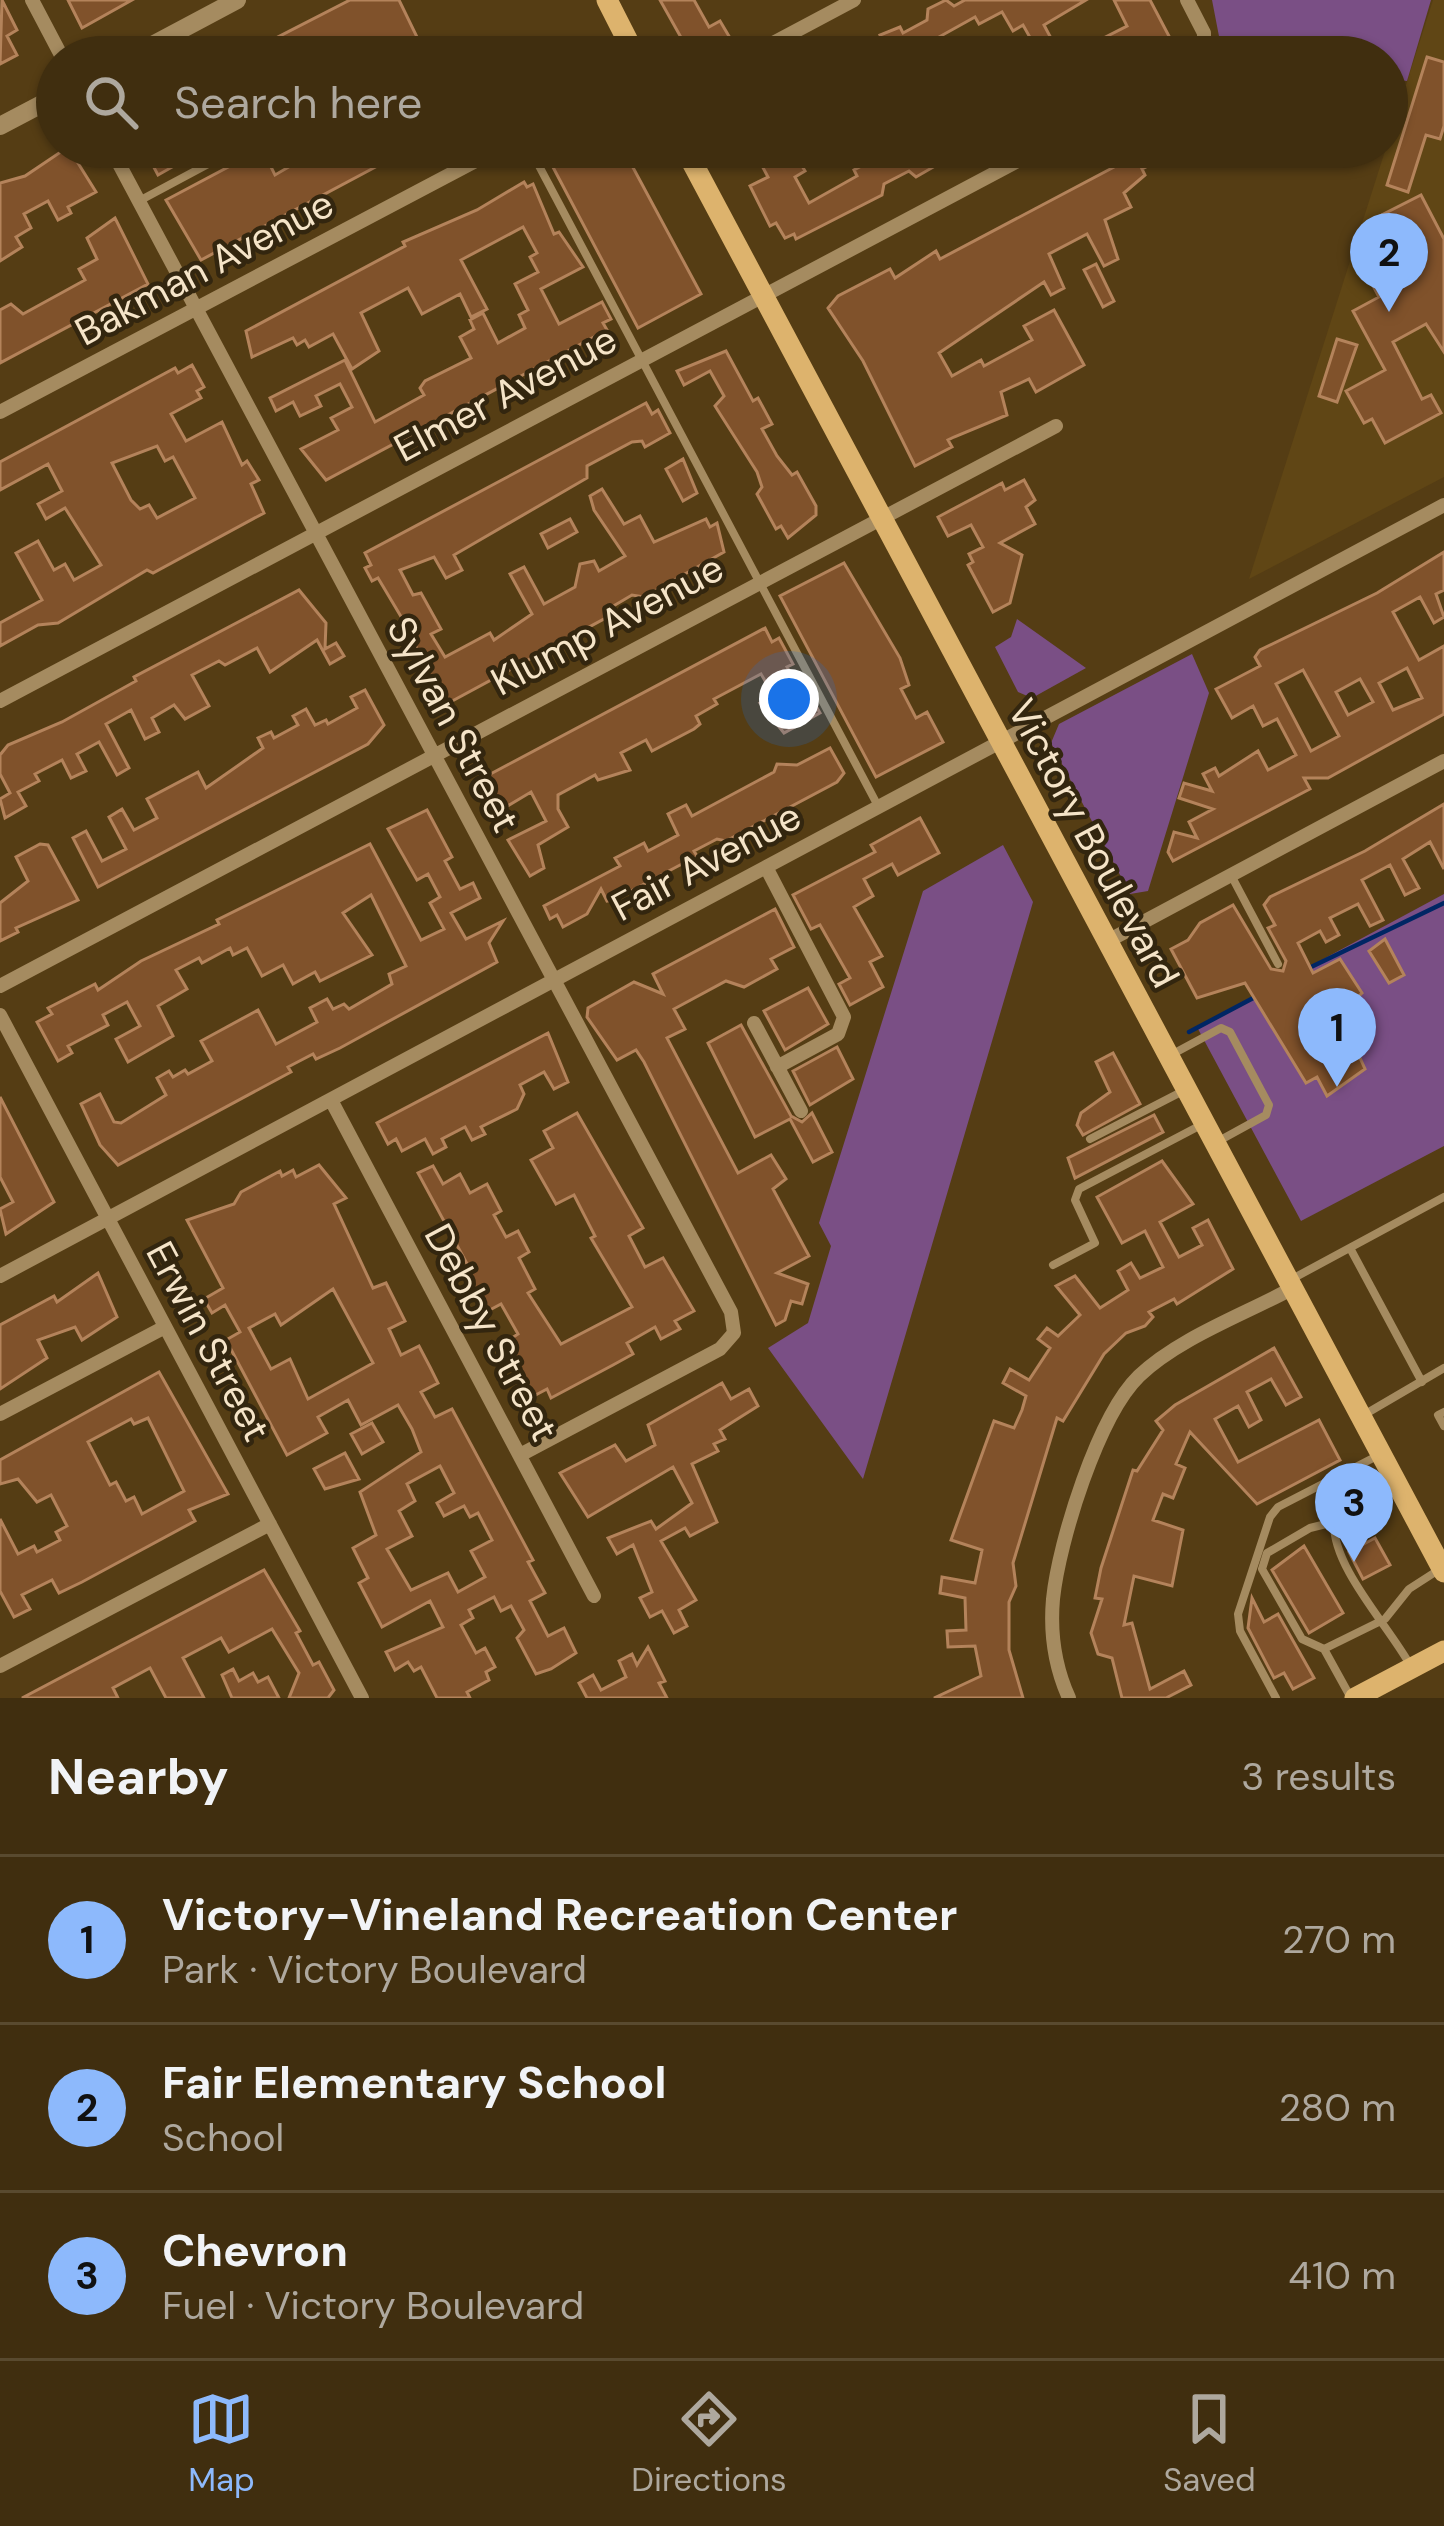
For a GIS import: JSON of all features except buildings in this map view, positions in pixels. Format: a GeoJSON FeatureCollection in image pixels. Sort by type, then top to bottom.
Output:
{"type":"FeatureCollection","features":[{"type":"Feature","properties":{"kind":"main road"},"geometry":{"type":"LineString","coordinates":[[607,0],[625,36]]}},
{"type":"Feature","properties":{"kind":"main road","name":"Victory Boulevard"},"geometry":{"type":"LineString","coordinates":[[695,168],[1443,1570]]}},
{"type":"Feature","properties":{"kind":"main road"},"geometry":{"type":"LineString","coordinates":[[1353,1698],[1444,1651]]}},
{"type":"Feature","properties":{"kind":"street"},"geometry":{"type":"LineString","coordinates":[[32,0],[51,36]]}},
{"type":"Feature","properties":{"kind":"street"},"geometry":{"type":"LineString","coordinates":[[170,36],[238,0]]}},
{"type":"Feature","properties":{"kind":"street"},"geometry":{"type":"LineString","coordinates":[[786,36],[854,0]]}},
{"type":"Feature","properties":{"kind":"street"},"geometry":{"type":"LineString","coordinates":[[1186,0],[1204,36]]}},
{"type":"Feature","properties":{"kind":"street"},"geometry":{"type":"LineString","coordinates":[[0,126],[36,107]]}},
{"type":"Feature","properties":{"kind":"street","name":"Sylvan Street"},"geometry":{"type":"LineString","coordinates":[[121,168],[731,1312],[734,1333],[720,1348],[520,1455]]}},
{"type":"Feature","properties":{"kind":"street","name":"Bakman Avenue"},"geometry":{"type":"LineString","coordinates":[[0,412],[454,168]]}},
{"type":"Feature","properties":{"kind":"street","name":"Elmer Avenue"},"geometry":{"type":"LineString","coordinates":[[0,701],[1005,168]]}},
{"type":"Feature","properties":{"kind":"street","name":"Klump Avenue"},"geometry":{"type":"LineString","coordinates":[[0,986],[1056,426]]}},
{"type":"Feature","properties":{"kind":"street","name":"Fair Avenue"},"geometry":{"type":"LineString","coordinates":[[0,1276],[1444,505]]}},
{"type":"Feature","properties":{"kind":"street"},"geometry":{"type":"LineString","coordinates":[[1106,942],[1444,761]]}},
{"type":"Feature","properties":{"kind":"street"},"geometry":{"type":"LineString","coordinates":[[766,867],[844,1017],[838,1034],[778,1067]]}},
{"type":"Feature","properties":{"kind":"street","name":"Erwin Street"},"geometry":{"type":"LineString","coordinates":[[0,1015],[362,1698]]}},
{"type":"Feature","properties":{"kind":"street"},"geometry":{"type":"LineString","coordinates":[[754,1023],[801,1112]]}},
{"type":"Feature","properties":{"kind":"street","name":"Debby Street"},"geometry":{"type":"LineString","coordinates":[[331,1100],[594,1596]]}},
{"type":"Feature","properties":{"kind":"street"},"geometry":{"type":"LineString","coordinates":[[1069,1698],[1053,1643],[1053,1596],[1099,1435],[1112,1409],[1139,1376],[1165,1357],[1290,1285]]}},
{"type":"Feature","properties":{"kind":"street"},"geometry":{"type":"LineString","coordinates":[[0,1414],[164,1327]]}},
{"type":"Feature","properties":{"kind":"street"},"geometry":{"type":"LineString","coordinates":[[0,1666],[270,1524]]}},
{"type":"Feature","properties":{"kind":"lane"},"geometry":{"type":"LineString","coordinates":[[139,201],[201,168]]}},
{"type":"Feature","properties":{"kind":"lane"},"geometry":{"type":"LineString","coordinates":[[540,168],[878,806]]}},
{"type":"Feature","properties":{"kind":"lane"},"geometry":{"type":"LineString","coordinates":[[1231,875],[1278,964]]}},
{"type":"Feature","properties":{"kind":"lane"},"geometry":{"type":"LineString","coordinates":[[1053,1265],[1095,1243],[1075,1200],[1079,1189],[1266,1114],[1269,1105],[1230,1032],[1221,1028],[1168,1057]]}},
{"type":"Feature","properties":{"kind":"lane"},"geometry":{"type":"LineString","coordinates":[[1090,1139],[1186,1089]]}},
{"type":"Feature","properties":{"kind":"lane"},"geometry":{"type":"LineString","coordinates":[[1290,1285],[1444,1197]]}},
{"type":"Feature","properties":{"kind":"lane"},"geometry":{"type":"LineString","coordinates":[[1350,1248],[1422,1382]]}},
{"type":"Feature","properties":{"kind":"lane"},"geometry":{"type":"LineString","coordinates":[[1360,1417],[1444,1368]]}},
{"type":"Feature","properties":{"kind":"lane"},"geometry":{"type":"LineString","coordinates":[[1444,1412],[1438,1415],[1444,1426]]}},
{"type":"Feature","properties":{"kind":"lane"},"geometry":{"type":"LineString","coordinates":[[1276,1698],[1240,1631],[1238,1614],[1270,1517],[1278,1507],[1380,1454]]}},
{"type":"Feature","properties":{"kind":"lane"},"geometry":{"type":"LineString","coordinates":[[1353,1698],[1324,1649],[1302,1640],[1262,1569],[1268,1553],[1396,1486]]}},
{"type":"Feature","properties":{"kind":"lane"},"geometry":{"type":"LineString","coordinates":[[1334,1522],[1333,1536],[1365,1600],[1384,1619],[1411,1669]]}},
{"type":"Feature","properties":{"kind":"lane"},"geometry":{"type":"LineString","coordinates":[[1324,1649],[1384,1619],[1409,1589],[1443,1570]]}},
{"type":"Feature","properties":{"kind":"shaded area"},"geometry":{"type":"Polygon","coordinates":[[[1212,0],[1431,0],[1408,78],[1408,36],[1219,36],[1212,0]]]}},
{"type":"Feature","properties":{"kind":"shaded area"},"geometry":{"type":"Polygon","coordinates":[[[1433,0],[1444,0],[1444,477],[1249,579],[1380,168],[1408,168],[1408,79],[1433,0]]]}},
{"type":"Feature","properties":{"kind":"shaded area"},"geometry":{"type":"Polygon","coordinates":[[[1017,619],[1086,668],[1032,698],[1018,692],[995,647],[1011,637],[1017,619]]]}},
{"type":"Feature","properties":{"kind":"shaded area"},"geometry":{"type":"Polygon","coordinates":[[[1192,654],[1209,693],[1148,891],[1130,894],[1051,743],[1059,724],[1192,654]]]}},
{"type":"Feature","properties":{"kind":"shaded area"},"geometry":{"type":"Polygon","coordinates":[[[1003,845],[1033,902],[863,1479],[768,1348],[808,1323],[831,1246],[819,1223],[923,891],[1003,845]]]}},
{"type":"Feature","properties":{"kind":"shaded area"},"geometry":{"type":"Polygon","coordinates":[[[1444,894],[1444,1146],[1301,1221],[1197,1027],[1444,894]]]}},
{"type":"Feature","properties":{"kind":"waterway"},"geometry":{"type":"LineString","coordinates":[[1309,968],[1444,903]]}},
{"type":"Feature","properties":{"kind":"waterway"},"geometry":{"type":"LineString","coordinates":[[1189,1032],[1257,996]]}},
{"type":"Feature","properties":{"kind":"place","name":"Fair Elementary School"},"geometry":{"type":"Point","coordinates":[1389,312]}},
{"type":"Feature","properties":{"kind":"place","name":"Victory-Vineland Recreation Center"},"geometry":{"type":"Point","coordinates":[1337,1087]}},
{"type":"Feature","properties":{"kind":"place","name":"Chevron"},"geometry":{"type":"Point","coordinates":[1354,1562]}}]}
